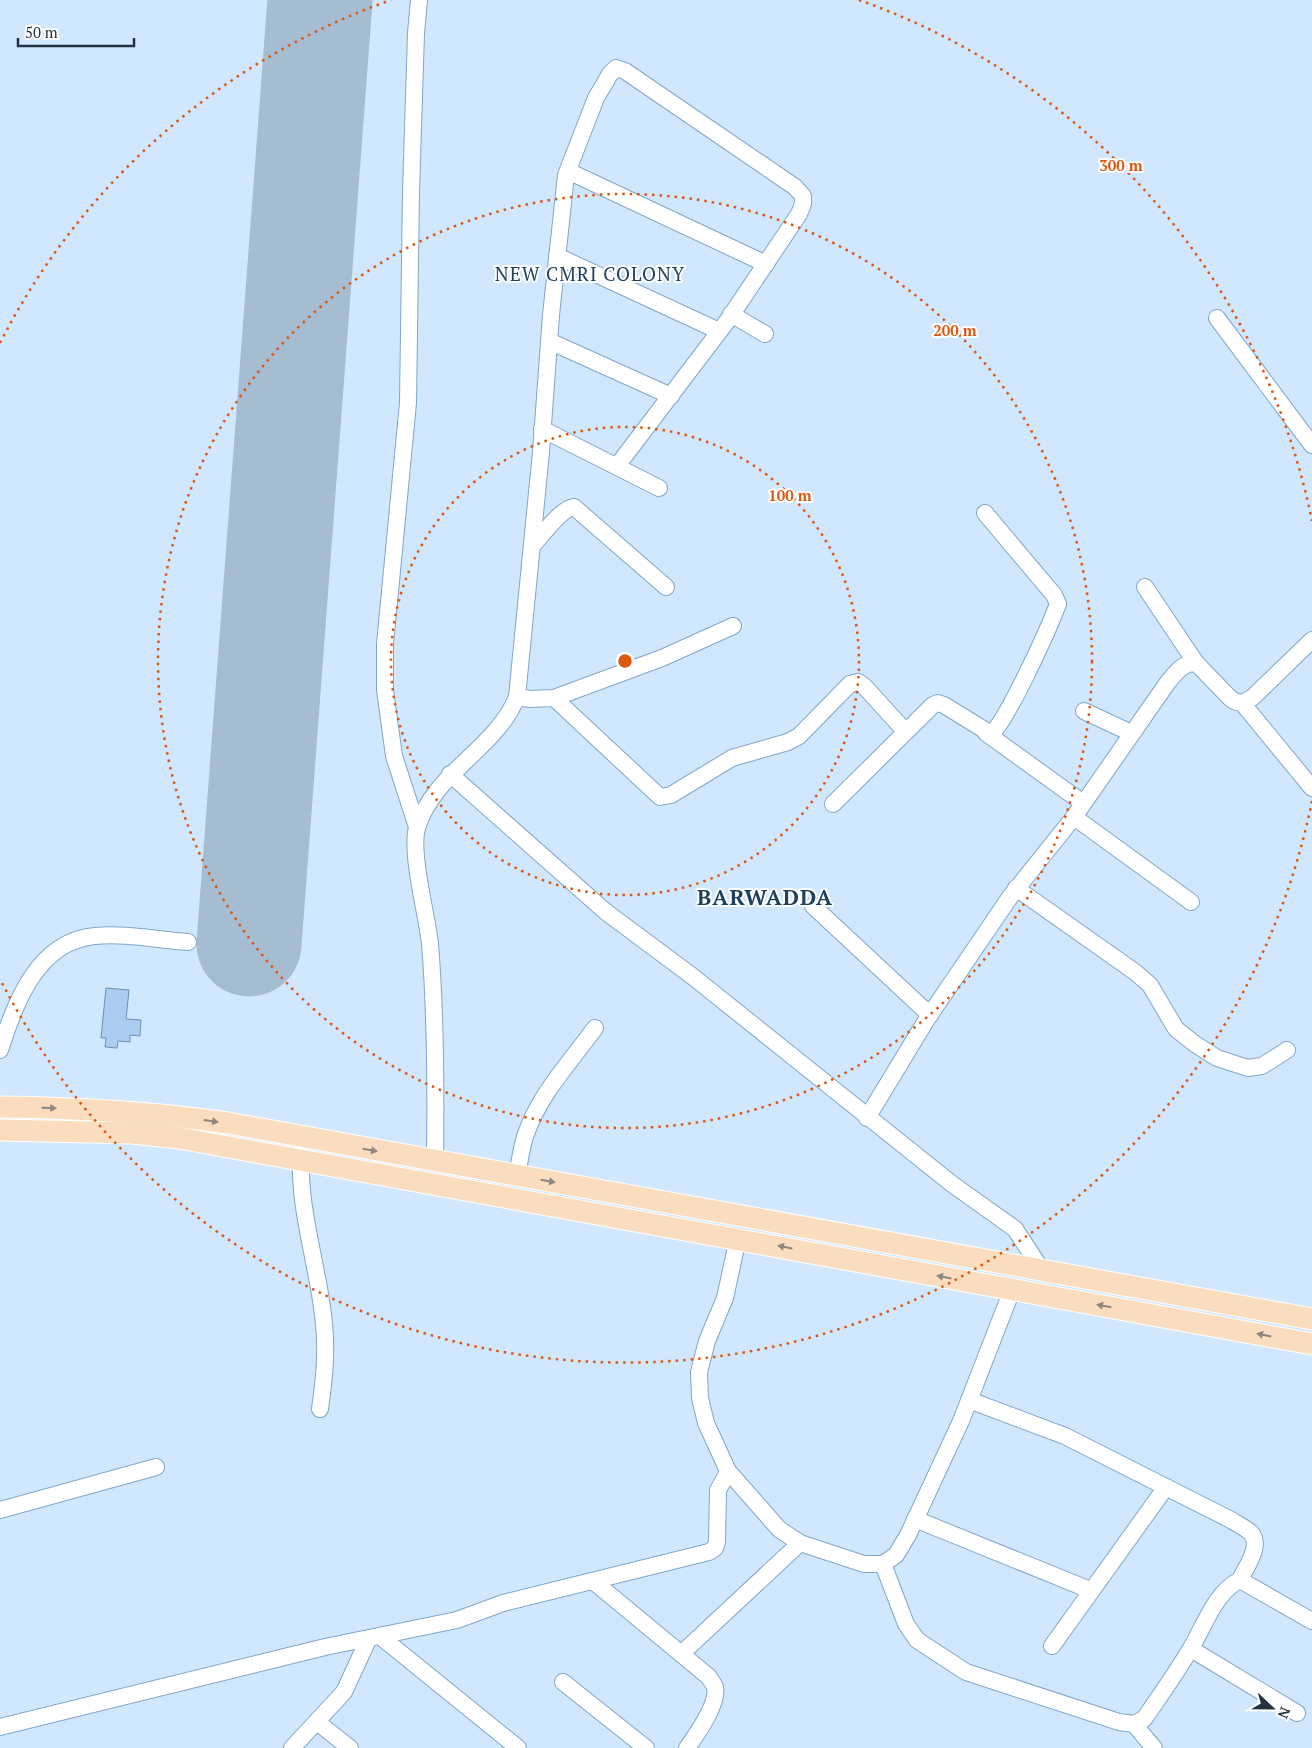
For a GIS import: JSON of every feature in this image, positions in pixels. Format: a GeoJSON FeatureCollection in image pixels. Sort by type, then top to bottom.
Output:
{"type":"FeatureCollection","features":[{"type":"Feature","properties":{"kind":"main road"},"geometry":{"type":"LineString","coordinates":[[0,1107],[76,1108],[159,1113],[517,1175],[1043,1272],[1312,1319]]}},
{"type":"Feature","properties":{"kind":"main road"},"geometry":{"type":"LineString","coordinates":[[0,1130],[132,1132],[178,1138],[738,1238],[1312,1344]]}},
{"type":"Feature","properties":{"kind":"street"},"geometry":{"type":"LineString","coordinates":[[417,827],[394,756],[387,717],[385,644],[408,403],[411,192],[416,33],[420,0]]}},
{"type":"Feature","properties":{"kind":"street"},"geometry":{"type":"LineString","coordinates":[[435,1161],[436,1048],[434,992],[415,837],[417,827],[426,808],[450,774],[494,734],[511,712],[517,696],[557,256],[568,171],[596,98],[610,74],[616,68],[625,70],[794,187],[803,196],[803,204],[799,214],[720,331],[616,466]]}},
{"type":"Feature","properties":{"kind":"street"},"geometry":{"type":"LineString","coordinates":[[568,171],[766,264]]}},
{"type":"Feature","properties":{"kind":"street"},"geometry":{"type":"LineString","coordinates":[[557,256],[720,331]]}},
{"type":"Feature","properties":{"kind":"street"},"geometry":{"type":"LineString","coordinates":[[731,314],[765,334]]}},
{"type":"Feature","properties":{"kind":"street"},"geometry":{"type":"LineString","coordinates":[[1217,318],[1312,445]]}},
{"type":"Feature","properties":{"kind":"street"},"geometry":{"type":"LineString","coordinates":[[549,341],[671,396]]}},
{"type":"Feature","properties":{"kind":"street"},"geometry":{"type":"LineString","coordinates":[[542,429],[659,488]]}},
{"type":"Feature","properties":{"kind":"street"},"geometry":{"type":"LineString","coordinates":[[532,546],[562,514],[569,508],[574,507],[666,587]]}},
{"type":"Feature","properties":{"kind":"street"},"geometry":{"type":"LineString","coordinates":[[984,513],[1054,595],[1058,604],[997,729],[991,734],[986,732]]}},
{"type":"Feature","properties":{"kind":"street"},"geometry":{"type":"LineString","coordinates":[[1145,587],[1196,663],[1238,704],[1243,704],[1253,697],[1312,640]]}},
{"type":"Feature","properties":{"kind":"street"},"geometry":{"type":"LineString","coordinates":[[517,696],[530,699],[554,698],[662,658],[733,626]]}},
{"type":"Feature","properties":{"kind":"street"},"geometry":{"type":"LineString","coordinates":[[867,1118],[930,1015],[1016,888],[1074,817],[1168,682],[1182,667],[1190,663],[1196,663]]}},
{"type":"Feature","properties":{"kind":"street"},"geometry":{"type":"LineString","coordinates":[[554,698],[660,798],[670,795],[732,758],[788,742],[799,736],[850,684],[858,682],[864,686],[905,731]]}},
{"type":"Feature","properties":{"kind":"street"},"geometry":{"type":"LineString","coordinates":[[833,804],[923,712],[938,703],[986,732],[1083,803]]}},
{"type":"Feature","properties":{"kind":"street"},"geometry":{"type":"LineString","coordinates":[[1243,704],[1312,788]]}},
{"type":"Feature","properties":{"kind":"street"},"geometry":{"type":"LineString","coordinates":[[1084,711],[1131,733]]}},
{"type":"Feature","properties":{"kind":"street"},"geometry":{"type":"LineString","coordinates":[[450,774],[606,912],[692,976],[867,1118],[1015,1229],[1043,1272]]}},
{"type":"Feature","properties":{"kind":"street"},"geometry":{"type":"LineString","coordinates":[[1074,817],[1191,902]]}},
{"type":"Feature","properties":{"kind":"street"},"geometry":{"type":"LineString","coordinates":[[1016,888],[1136,972],[1150,985],[1176,1028],[1195,1044],[1218,1058],[1248,1068],[1262,1066],[1287,1050]]}},
{"type":"Feature","properties":{"kind":"street"},"geometry":{"type":"LineString","coordinates":[[813,906],[930,1015]]}},
{"type":"Feature","properties":{"kind":"street"},"geometry":{"type":"LineString","coordinates":[[0,1050],[22,991],[43,964],[64,947],[80,939],[96,936],[188,942]]}},
{"type":"Feature","properties":{"kind":"street"},"geometry":{"type":"LineString","coordinates":[[517,1175],[525,1135],[532,1118],[542,1101],[595,1028]]}},
{"type":"Feature","properties":{"kind":"street"},"geometry":{"type":"LineString","coordinates":[[303,1138],[299,1159],[312,1259],[324,1324],[325,1371],[320,1409]]}},
{"type":"Feature","properties":{"kind":"street"},"geometry":{"type":"LineString","coordinates":[[738,1238],[725,1298],[707,1341],[698,1372],[700,1398],[706,1423],[728,1472],[779,1529],[800,1544],[864,1564],[883,1564],[896,1555],[915,1519],[969,1400],[1012,1290]]}},
{"type":"Feature","properties":{"kind":"street"},"geometry":{"type":"LineString","coordinates":[[883,1564],[906,1624],[917,1640],[966,1672],[1118,1722],[1134,1724],[1144,1719],[1191,1649],[1216,1602],[1233,1584],[1240,1580],[1256,1543],[1251,1533],[1231,1520],[1065,1436],[969,1400]]}},
{"type":"Feature","properties":{"kind":"street"},"geometry":{"type":"LineString","coordinates":[[0,1510],[156,1467]]}},
{"type":"Feature","properties":{"kind":"street"},"geometry":{"type":"LineString","coordinates":[[0,1727],[325,1648],[457,1620],[503,1603],[709,1552],[715,1548],[717,1542],[718,1490],[728,1472]]}},
{"type":"Feature","properties":{"kind":"street"},"geometry":{"type":"LineString","coordinates":[[1052,1646],[1090,1590],[1166,1487]]}},
{"type":"Feature","properties":{"kind":"street"},"geometry":{"type":"LineString","coordinates":[[915,1519],[1090,1590]]}},
{"type":"Feature","properties":{"kind":"street"},"geometry":{"type":"LineString","coordinates":[[681,1654],[800,1544]]}},
{"type":"Feature","properties":{"kind":"street"},"geometry":{"type":"LineString","coordinates":[[1240,1580],[1312,1621]]}},
{"type":"Feature","properties":{"kind":"street"},"geometry":{"type":"LineString","coordinates":[[592,1582],[709,1677],[715,1688],[714,1699],[704,1723],[687,1748]]}},
{"type":"Feature","properties":{"kind":"street"},"geometry":{"type":"LineString","coordinates":[[292,1748],[344,1692],[374,1639]]}},
{"type":"Feature","properties":{"kind":"street"},"geometry":{"type":"LineString","coordinates":[[374,1639],[518,1748]]}},
{"type":"Feature","properties":{"kind":"street"},"geometry":{"type":"LineString","coordinates":[[1191,1649],[1297,1713]]}},
{"type":"Feature","properties":{"kind":"street"},"geometry":{"type":"LineString","coordinates":[[563,1682],[646,1748]]}},
{"type":"Feature","properties":{"kind":"street"},"geometry":{"type":"LineString","coordinates":[[317,1722],[350,1748]]}},
{"type":"Feature","properties":{"kind":"street"},"geometry":{"type":"LineString","coordinates":[[1134,1724],[1154,1748]]}},
{"type":"Feature","properties":{"kind":"building"},"geometry":{"type":"Polygon","coordinates":[[[106,988],[129,990],[126,1019],[141,1020],[140,1036],[130,1035],[130,1042],[118,1041],[117,1048],[105,1047],[106,1038],[101,1038],[106,988]]]}},
{"type":"Feature","properties":{"kind":"runway"},"geometry":{"type":"LineString","coordinates":[[249,944],[320,0]]}},
{"type":"Feature","properties":{"kind":"district","name":"NEW CMRI COLONY"},"geometry":{"type":"Point","coordinates":[590,273]}},
{"type":"Feature","properties":{"kind":"district","name":"BARWADDA"},"geometry":{"type":"Point","coordinates":[765,896]}}]}
